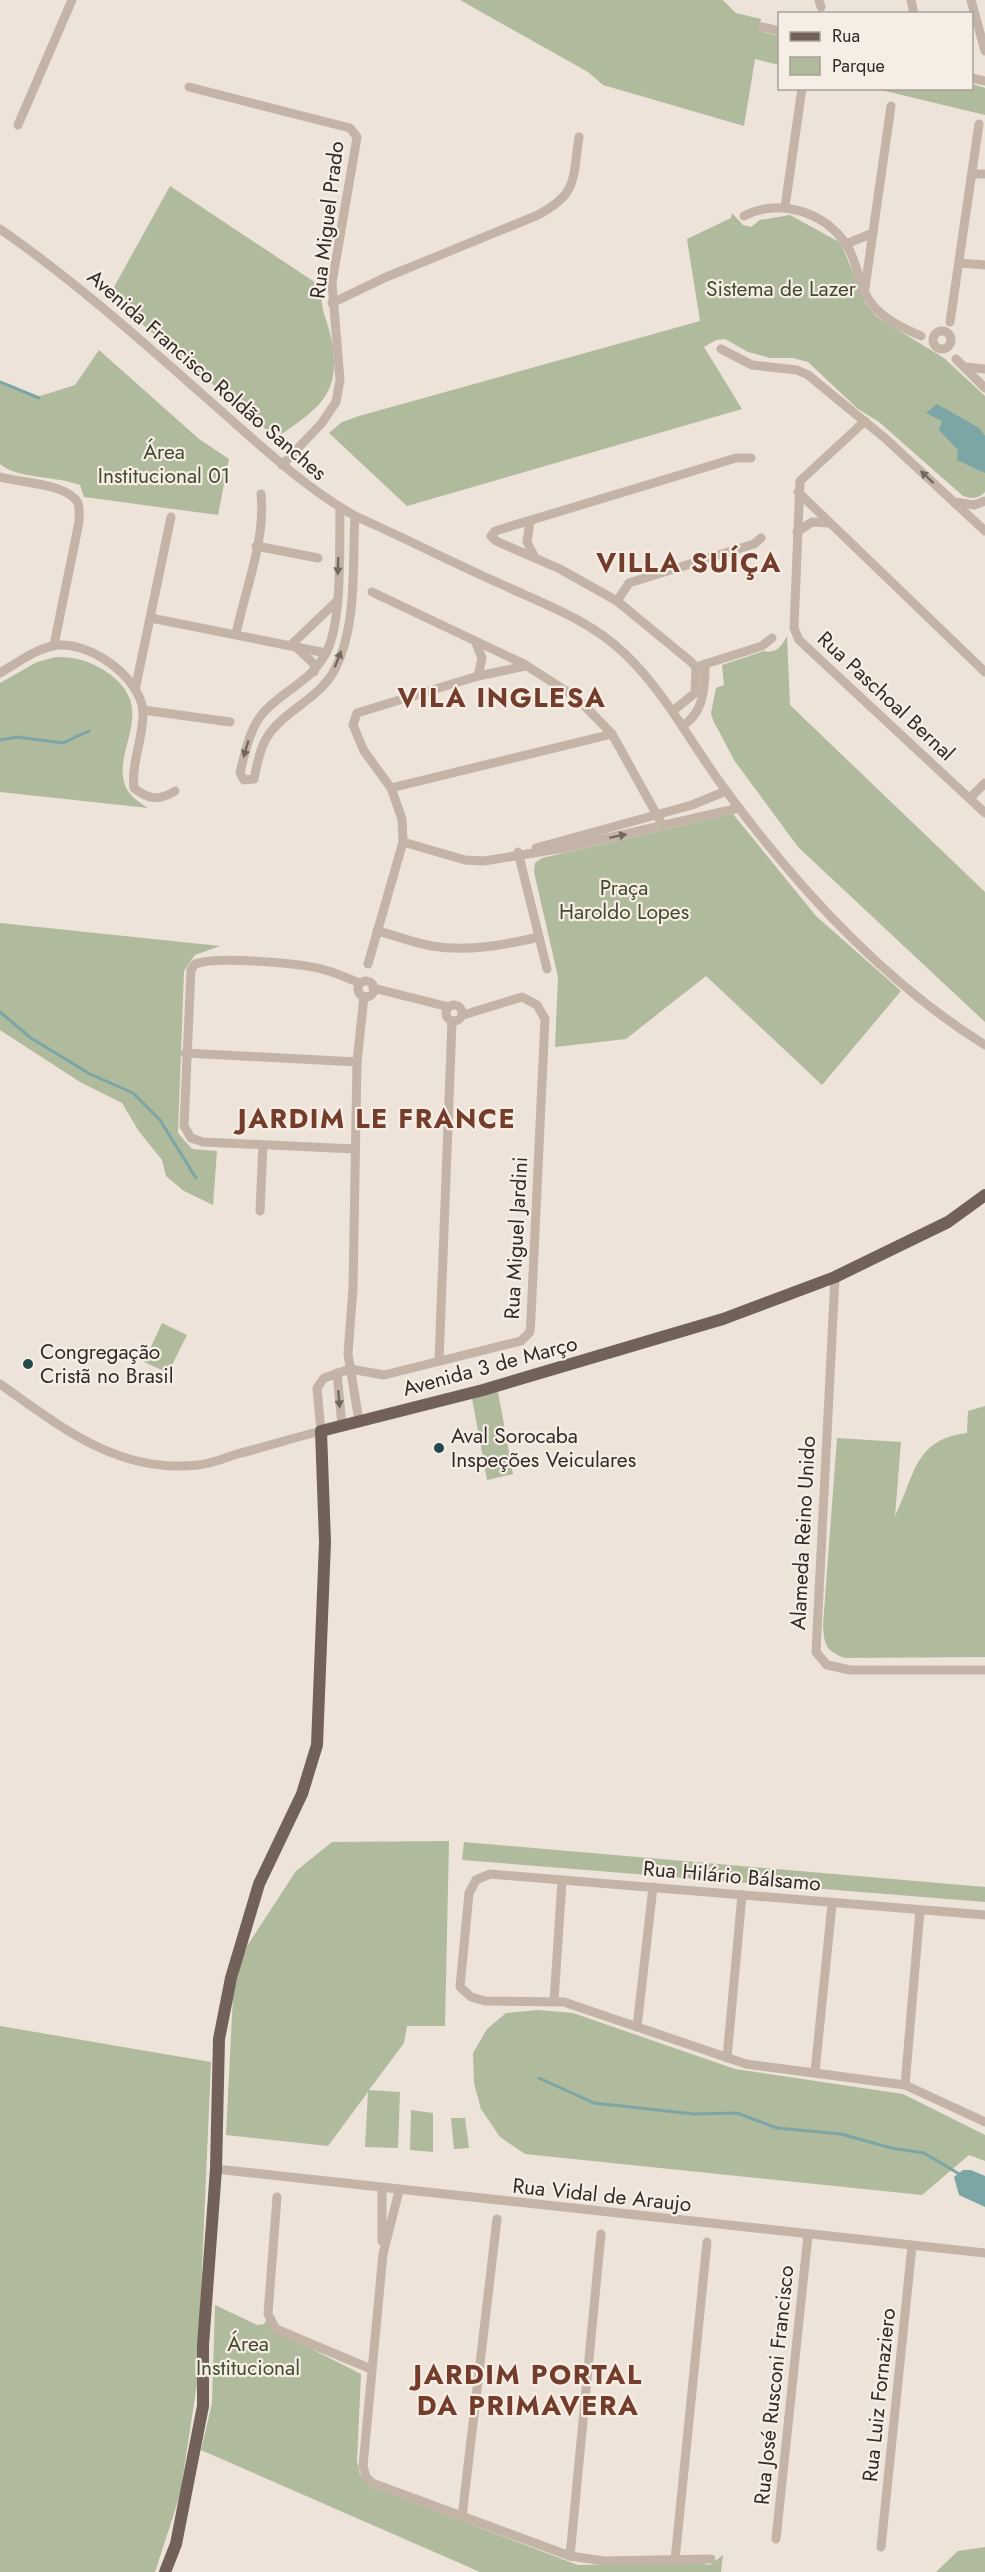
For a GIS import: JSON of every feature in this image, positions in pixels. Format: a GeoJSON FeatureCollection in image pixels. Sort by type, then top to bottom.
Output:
{"type":"FeatureCollection","features":[{"type":"Feature","properties":{"kind":"main road","name":"Avenida 3 de Março"},"geometry":{"type":"LineString","coordinates":[[321,1431],[642,1345],[723,1319],[835,1277],[948,1222],[985,1195]]}},
{"type":"Feature","properties":{"kind":"main road"},"geometry":{"type":"LineString","coordinates":[[165,2572],[176,2544],[203,2406],[204,2336],[216,2169],[219,2039],[231,1978],[259,1884],[302,1794],[317,1745],[325,1542],[321,1431]]}},
{"type":"Feature","properties":{"kind":"street"},"geometry":{"type":"LineString","coordinates":[[18,125],[72,0]]}},
{"type":"Feature","properties":{"kind":"street"},"geometry":{"type":"LineString","coordinates":[[971,0],[985,51]]}},
{"type":"Feature","properties":{"kind":"street"},"geometry":{"type":"LineString","coordinates":[[762,27],[778,31]]}},
{"type":"Feature","properties":{"kind":"street","name":"Rua Miguel Prado"},"geometry":{"type":"LineString","coordinates":[[189,87],[350,128],[356,132],[332,283],[340,380],[336,402],[321,424],[282,465]]}},
{"type":"Feature","properties":{"kind":"street"},"geometry":{"type":"LineString","coordinates":[[785,207],[802,90]]}},
{"type":"Feature","properties":{"kind":"street"},"geometry":{"type":"LineString","coordinates":[[864,291],[891,106]]}},
{"type":"Feature","properties":{"kind":"street"},"geometry":{"type":"LineString","coordinates":[[937,348],[949,346],[951,340],[950,322],[979,124]]}},
{"type":"Feature","properties":{"kind":"street"},"geometry":{"type":"LineString","coordinates":[[332,303],[384,278],[538,215],[561,203],[570,191],[579,137]]}},
{"type":"Feature","properties":{"kind":"street"},"geometry":{"type":"LineString","coordinates":[[972,174],[985,174]]}},
{"type":"Feature","properties":{"kind":"street"},"geometry":{"type":"LineString","coordinates":[[744,216],[756,210],[785,207],[814,218],[846,244],[864,291],[882,315],[921,336],[956,359],[985,388]]}},
{"type":"Feature","properties":{"kind":"street","name":"Avenida Francisco Roldão Sanches"},"geometry":{"type":"LineString","coordinates":[[0,229],[40,256],[132,332],[282,465],[340,507],[573,616],[624,653],[674,710],[682,726],[726,791],[824,910],[881,965],[963,1031],[985,1045]]}},
{"type":"Feature","properties":{"kind":"street"},"geometry":{"type":"LineString","coordinates":[[846,244],[873,233]]}},
{"type":"Feature","properties":{"kind":"street"},"geometry":{"type":"LineString","coordinates":[[959,263],[985,265]]}},
{"type":"Feature","properties":{"kind":"street"},"geometry":{"type":"LineString","coordinates":[[937,348],[933,337],[950,322]]}},
{"type":"Feature","properties":{"kind":"street"},"geometry":{"type":"LineString","coordinates":[[921,336],[937,332],[948,333],[956,359]]}},
{"type":"Feature","properties":{"kind":"street"},"geometry":{"type":"LineString","coordinates":[[722,349],[752,365],[797,370],[808,375],[865,421],[985,531]]}},
{"type":"Feature","properties":{"kind":"street"},"geometry":{"type":"LineString","coordinates":[[966,367],[985,369]]}},
{"type":"Feature","properties":{"kind":"street"},"geometry":{"type":"LineString","coordinates":[[797,532],[800,481],[865,421]]}},
{"type":"Feature","properties":{"kind":"street"},"geometry":{"type":"LineString","coordinates":[[700,666],[617,601],[496,541],[491,536],[495,531],[736,458],[751,459]]}},
{"type":"Feature","properties":{"kind":"street"},"geometry":{"type":"LineString","coordinates":[[0,477],[51,487],[71,494],[79,505],[79,522],[54,645]]}},
{"type":"Feature","properties":{"kind":"street"},"geometry":{"type":"LineString","coordinates":[[798,492],[985,672]]}},
{"type":"Feature","properties":{"kind":"street"},"geometry":{"type":"LineString","coordinates":[[236,634],[256,546],[262,506],[261,494]]}},
{"type":"Feature","properties":{"kind":"street"},"geometry":{"type":"LineString","coordinates":[[953,501],[974,505],[985,501]]}},
{"type":"Feature","properties":{"kind":"street"},"geometry":{"type":"LineString","coordinates":[[340,507],[336,602],[333,632],[327,653],[314,672],[264,713],[247,742],[240,773],[244,780],[254,779],[265,740],[287,717],[313,697],[333,673],[340,656],[349,616],[355,516]]}},
{"type":"Feature","properties":{"kind":"street"},"geometry":{"type":"LineString","coordinates":[[135,690],[171,517]]}},
{"type":"Feature","properties":{"kind":"street"},"geometry":{"type":"LineString","coordinates":[[530,521],[527,542],[534,558]]}},
{"type":"Feature","properties":{"kind":"street"},"geometry":{"type":"LineString","coordinates":[[797,532],[812,522],[830,523]]}},
{"type":"Feature","properties":{"kind":"street","name":"Rua Paschoal Bernal"},"geometry":{"type":"LineString","coordinates":[[797,532],[794,628],[799,640],[985,813]]}},
{"type":"Feature","properties":{"kind":"street"},"geometry":{"type":"LineString","coordinates":[[617,601],[629,583],[754,544],[761,537]]}},
{"type":"Feature","properties":{"kind":"street"},"geometry":{"type":"LineString","coordinates":[[256,546],[318,558]]}},
{"type":"Feature","properties":{"kind":"street"},"geometry":{"type":"LineString","coordinates":[[372,592],[526,666],[577,698],[612,734],[663,826]]}},
{"type":"Feature","properties":{"kind":"street"},"geometry":{"type":"LineString","coordinates":[[291,645],[336,602]]}},
{"type":"Feature","properties":{"kind":"street"},"geometry":{"type":"LineString","coordinates":[[151,618],[327,653]]}},
{"type":"Feature","properties":{"kind":"street"},"geometry":{"type":"LineString","coordinates":[[700,666],[762,646],[772,638]]}},
{"type":"Feature","properties":{"kind":"street"},"geometry":{"type":"LineString","coordinates":[[476,643],[482,658],[478,676]]}},
{"type":"Feature","properties":{"kind":"street"},"geometry":{"type":"LineString","coordinates":[[0,673],[54,645],[76,647],[109,661],[121,670],[135,690],[143,710],[132,773],[134,789],[146,798],[162,799],[175,791]]}},
{"type":"Feature","properties":{"kind":"street"},"geometry":{"type":"LineString","coordinates":[[291,645],[311,659],[314,672]]}},
{"type":"Feature","properties":{"kind":"street"},"geometry":{"type":"LineString","coordinates":[[121,670],[135,665],[142,657]]}},
{"type":"Feature","properties":{"kind":"street"},"geometry":{"type":"LineString","coordinates":[[368,964],[403,842],[402,819],[391,788],[364,751],[353,725],[357,713],[478,676],[526,666]]}},
{"type":"Feature","properties":{"kind":"street"},"geometry":{"type":"LineString","coordinates":[[674,710],[695,693],[700,666]]}},
{"type":"Feature","properties":{"kind":"street"},"geometry":{"type":"LineString","coordinates":[[682,726],[694,719],[699,711],[700,666]]}},
{"type":"Feature","properties":{"kind":"street"},"geometry":{"type":"LineString","coordinates":[[143,710],[230,722]]}},
{"type":"Feature","properties":{"kind":"street"},"geometry":{"type":"LineString","coordinates":[[264,713],[287,717]]}},
{"type":"Feature","properties":{"kind":"street"},"geometry":{"type":"LineString","coordinates":[[391,788],[612,734]]}},
{"type":"Feature","properties":{"kind":"street"},"geometry":{"type":"LineString","coordinates":[[970,798],[985,783]]}},
{"type":"Feature","properties":{"kind":"street"},"geometry":{"type":"LineString","coordinates":[[519,855],[657,816],[726,791]]}},
{"type":"Feature","properties":{"kind":"street"},"geometry":{"type":"LineString","coordinates":[[403,842],[465,860],[484,861],[663,826],[739,808]]}},
{"type":"Feature","properties":{"kind":"street"},"geometry":{"type":"LineString","coordinates":[[519,855],[547,969]]}},
{"type":"Feature","properties":{"kind":"street"},"geometry":{"type":"LineString","coordinates":[[377,931],[431,946],[459,948],[491,948],[539,937]]}},
{"type":"Feature","properties":{"kind":"street"},"geometry":{"type":"LineString","coordinates":[[354,1149],[204,1142],[191,1138],[184,1126],[185,1053],[191,970],[195,964],[205,960],[253,961],[324,969],[360,983],[369,982],[373,988],[449,1007],[458,1006],[462,1015],[460,1020],[452,1021]]}},
{"type":"Feature","properties":{"kind":"street"},"geometry":{"type":"LineString","coordinates":[[360,983],[358,991],[364,996]]}},
{"type":"Feature","properties":{"kind":"street"},"geometry":{"type":"LineString","coordinates":[[364,996],[371,994],[373,988]]}},
{"type":"Feature","properties":{"kind":"street"},"geometry":{"type":"LineString","coordinates":[[359,1421],[348,1354],[353,1288],[357,1062],[364,996]]}},
{"type":"Feature","properties":{"kind":"street","name":"Rua Miguel Jardini"},"geometry":{"type":"LineString","coordinates":[[439,1361],[521,1341],[530,1332],[544,1019],[537,1005],[522,997],[462,1015]]}},
{"type":"Feature","properties":{"kind":"street"},"geometry":{"type":"LineString","coordinates":[[321,1431],[317,1388],[324,1378],[350,1369],[384,1375],[439,1361],[452,1021],[447,1015],[449,1007]]}},
{"type":"Feature","properties":{"kind":"street"},"geometry":{"type":"LineString","coordinates":[[185,1053],[357,1062]]}},
{"type":"Feature","properties":{"kind":"street"},"geometry":{"type":"LineString","coordinates":[[260,1211],[263,1144]]}},
{"type":"Feature","properties":{"kind":"street","name":"Alameda Reino Unido"},"geometry":{"type":"LineString","coordinates":[[835,1277],[816,1653],[827,1665],[850,1670],[985,1670]]}},
{"type":"Feature","properties":{"kind":"street"},"geometry":{"type":"LineString","coordinates":[[337,1373],[342,1426]]}},
{"type":"Feature","properties":{"kind":"street","name":"Avenida 3 de Março"},"geometry":{"type":"LineString","coordinates":[[0,1384],[93,1447],[120,1458],[154,1465],[199,1465],[321,1431]]}},
{"type":"Feature","properties":{"kind":"street","name":"Rua Hilário Bálsamo"},"geometry":{"type":"LineString","coordinates":[[554,2001],[484,2001],[471,1997],[460,1987],[469,1893],[476,1881],[490,1874],[985,1915]]}},
{"type":"Feature","properties":{"kind":"street"},"geometry":{"type":"LineString","coordinates":[[562,1881],[554,2001],[746,2064],[905,2085],[985,2122]]}},
{"type":"Feature","properties":{"kind":"street"},"geometry":{"type":"LineString","coordinates":[[637,2027],[653,1887]]}},
{"type":"Feature","properties":{"kind":"street"},"geometry":{"type":"LineString","coordinates":[[727,2058],[742,1895]]}},
{"type":"Feature","properties":{"kind":"street"},"geometry":{"type":"LineString","coordinates":[[815,2072],[832,1904]]}},
{"type":"Feature","properties":{"kind":"street"},"geometry":{"type":"LineString","coordinates":[[905,2085],[920,1910]]}},
{"type":"Feature","properties":{"kind":"street","name":"Rua Vidal de Araujo"},"geometry":{"type":"LineString","coordinates":[[216,2169],[399,2191],[985,2253]]}},
{"type":"Feature","properties":{"kind":"street"},"geometry":{"type":"LineString","coordinates":[[382,2189],[383,2254],[363,2466],[366,2477],[372,2483],[570,2556],[603,2562],[711,2559]]}},
{"type":"Feature","properties":{"kind":"street"},"geometry":{"type":"LineString","coordinates":[[383,2254],[399,2191]]}},
{"type":"Feature","properties":{"kind":"street"},"geometry":{"type":"LineString","coordinates":[[277,2197],[268,2314],[276,2329],[371,2369]]}},
{"type":"Feature","properties":{"kind":"street"},"geometry":{"type":"LineString","coordinates":[[462,2517],[497,2219]]}},
{"type":"Feature","properties":{"kind":"street"},"geometry":{"type":"LineString","coordinates":[[570,2556],[601,2234]]}},
{"type":"Feature","properties":{"kind":"street","name":"Rua José Rusconi Francisco"},"geometry":{"type":"LineString","coordinates":[[776,2539],[808,2235]]}},
{"type":"Feature","properties":{"kind":"street"},"geometry":{"type":"LineString","coordinates":[[675,2560],[707,2242]]}},
{"type":"Feature","properties":{"kind":"street","name":"Rua Luiz Fornaziero"},"geometry":{"type":"LineString","coordinates":[[881,2547],[912,2246]]}},
{"type":"Feature","properties":{"kind":"green space"},"geometry":{"type":"Polygon","coordinates":[[[460,0],[723,0],[736,13],[761,19],[759,31],[778,36],[778,65],[755,59],[744,126],[603,85],[588,72],[460,0]]]}},
{"type":"Feature","properties":{"kind":"green space"},"geometry":{"type":"Polygon","coordinates":[[[973,84],[985,88],[985,115],[881,90],[973,90],[973,84]]]}},
{"type":"Feature","properties":{"kind":"green space"},"geometry":{"type":"Polygon","coordinates":[[[170,186],[322,287],[323,308],[334,356],[334,373],[324,398],[304,418],[276,438],[109,296],[170,186]]]}},
{"type":"Feature","properties":{"kind":"green space","name":"Sistema de Lazer"},"geometry":{"type":"Polygon","coordinates":[[[732,213],[743,225],[751,227],[760,220],[790,215],[841,243],[865,303],[877,317],[944,358],[985,396],[985,492],[975,498],[963,496],[879,422],[858,409],[808,362],[793,358],[770,358],[748,352],[725,339],[716,340],[704,347],[742,409],[407,506],[329,433],[342,422],[359,416],[700,321],[687,239],[731,218],[732,213]]]}},
{"type":"Feature","properties":{"kind":"green space","name":"Área Institucional 01"},"geometry":{"type":"Polygon","coordinates":[[[99,350],[199,439],[229,459],[218,515],[84,497],[80,485],[27,475],[7,469],[0,464],[0,382],[37,397],[75,385],[99,350]]]}},
{"type":"Feature","properties":{"kind":"green space"},"geometry":{"type":"Polygon","coordinates":[[[787,636],[790,705],[985,892],[985,1022],[798,847],[734,760],[713,720],[711,713],[716,688],[724,685],[722,665],[764,651],[775,650],[781,646],[787,636]]]}},
{"type":"Feature","properties":{"kind":"green space"},"geometry":{"type":"Polygon","coordinates":[[[56,657],[77,659],[96,665],[123,687],[130,701],[132,715],[124,757],[125,785],[132,796],[148,808],[0,792],[0,683],[37,662],[56,657]]]}},
{"type":"Feature","properties":{"kind":"green space","name":"Praça Haroldo Lopes"},"geometry":{"type":"Polygon","coordinates":[[[733,814],[816,916],[901,991],[822,1085],[706,976],[626,1039],[555,1047],[558,977],[534,872],[535,863],[542,858],[733,814]]]}},
{"type":"Feature","properties":{"kind":"green space"},"geometry":{"type":"Polygon","coordinates":[[[0,923],[220,946],[195,955],[184,971],[178,1133],[192,1149],[217,1151],[213,1205],[184,1191],[166,1176],[162,1160],[138,1130],[122,1103],[80,1082],[0,1030],[0,923]]]}},
{"type":"Feature","properties":{"kind":"green space"},"geometry":{"type":"Polygon","coordinates":[[[162,1323],[187,1335],[168,1373],[144,1362],[162,1323]]]}},
{"type":"Feature","properties":{"kind":"green space"},"geometry":{"type":"Polygon","coordinates":[[[498,1392],[513,1474],[487,1480],[472,1398],[498,1392]]]}},
{"type":"Feature","properties":{"kind":"green space"},"geometry":{"type":"Polygon","coordinates":[[[985,1406],[985,1657],[845,1658],[834,1653],[825,1642],[823,1625],[837,1438],[901,1442],[895,1516],[913,1474],[926,1451],[936,1443],[967,1433],[968,1411],[985,1406]]]}},
{"type":"Feature","properties":{"kind":"green space"},"geometry":{"type":"Polygon","coordinates":[[[449,1841],[445,2026],[407,2026],[404,2043],[369,2090],[400,2092],[398,2148],[365,2147],[368,2092],[328,2146],[226,2135],[233,1996],[242,1960],[247,1946],[296,1871],[332,1842],[449,1841]]]}},
{"type":"Feature","properties":{"kind":"green space"},"geometry":{"type":"Polygon","coordinates":[[[464,1842],[985,1887],[985,1902],[462,1860],[464,1842]]]}},
{"type":"Feature","properties":{"kind":"green space"},"geometry":{"type":"Polygon","coordinates":[[[538,2010],[573,2013],[735,2069],[903,2094],[985,2135],[985,2161],[969,2155],[922,2195],[525,2154],[500,2137],[481,2109],[474,2083],[473,2053],[487,2029],[506,2013],[538,2010]]]}},
{"type":"Feature","properties":{"kind":"green space"},"geometry":{"type":"Polygon","coordinates":[[[0,2026],[211,2062],[197,2384],[180,2495],[155,2572],[0,2572],[0,2026]]]}},
{"type":"Feature","properties":{"kind":"green space"},"geometry":{"type":"Polygon","coordinates":[[[411,2110],[433,2113],[433,2152],[410,2150],[411,2110]]]}},
{"type":"Feature","properties":{"kind":"green space"},"geometry":{"type":"Polygon","coordinates":[[[451,2118],[465,2118],[469,2148],[454,2149],[451,2118]]]}},
{"type":"Feature","properties":{"kind":"green space","name":"Área Institucional"},"geometry":{"type":"Polygon","coordinates":[[[215,2305],[257,2325],[264,2324],[267,2319],[272,2329],[361,2374],[357,2461],[360,2475],[372,2487],[578,2565],[698,2563],[710,2565],[723,2555],[721,2572],[480,2572],[201,2450],[212,2403],[215,2305]]]}},
{"type":"Feature","properties":{"kind":"green space"},"geometry":{"type":"Polygon","coordinates":[[[985,2547],[985,2572],[936,2572],[958,2551],[985,2547]]]}},
{"type":"Feature","properties":{"kind":"water"},"geometry":{"type":"Polygon","coordinates":[[[937,404],[979,428],[985,436],[985,473],[957,460],[958,450],[939,430],[942,421],[926,413],[937,404]]]}},
{"type":"Feature","properties":{"kind":"water"},"geometry":{"type":"Polygon","coordinates":[[[963,2170],[971,2170],[985,2176],[985,2207],[959,2195],[954,2177],[963,2170]]]}},
{"type":"Feature","properties":{"kind":"waterway"},"geometry":{"type":"LineString","coordinates":[[0,382],[39,398]]}},
{"type":"Feature","properties":{"kind":"waterway"},"geometry":{"type":"LineString","coordinates":[[0,740],[17,737],[63,743],[89,731]]}},
{"type":"Feature","properties":{"kind":"waterway"},"geometry":{"type":"LineString","coordinates":[[0,1012],[31,1038],[90,1074],[133,1093],[160,1120],[196,1178]]}},
{"type":"Feature","properties":{"kind":"waterway"},"geometry":{"type":"LineString","coordinates":[[539,2078],[594,2103],[694,2114],[737,2113],[777,2128],[841,2134],[891,2148],[924,2153],[961,2175]]}},
{"type":"Feature","properties":{"kind":"place","name":"Congregação Cristã no Brasil"},"geometry":{"type":"Point","coordinates":[28,1364]}},
{"type":"Feature","properties":{"kind":"place","name":"Aval Sorocaba Inspeções Veiculares"},"geometry":{"type":"Point","coordinates":[439,1448]}},
{"type":"Feature","properties":{"kind":"district","name":"VILLA SUÍÇA"},"geometry":{"type":"Point","coordinates":[689,562]}},
{"type":"Feature","properties":{"kind":"district","name":"VILA INGLESA"},"geometry":{"type":"Point","coordinates":[502,697]}},
{"type":"Feature","properties":{"kind":"district","name":"JARDIM LE FRANCE"},"geometry":{"type":"Point","coordinates":[377,1118]}},
{"type":"Feature","properties":{"kind":"district","name":"JARDIM PORTAL DA PRIMAVERA"},"geometry":{"type":"Point","coordinates":[528,2390]}}]}
